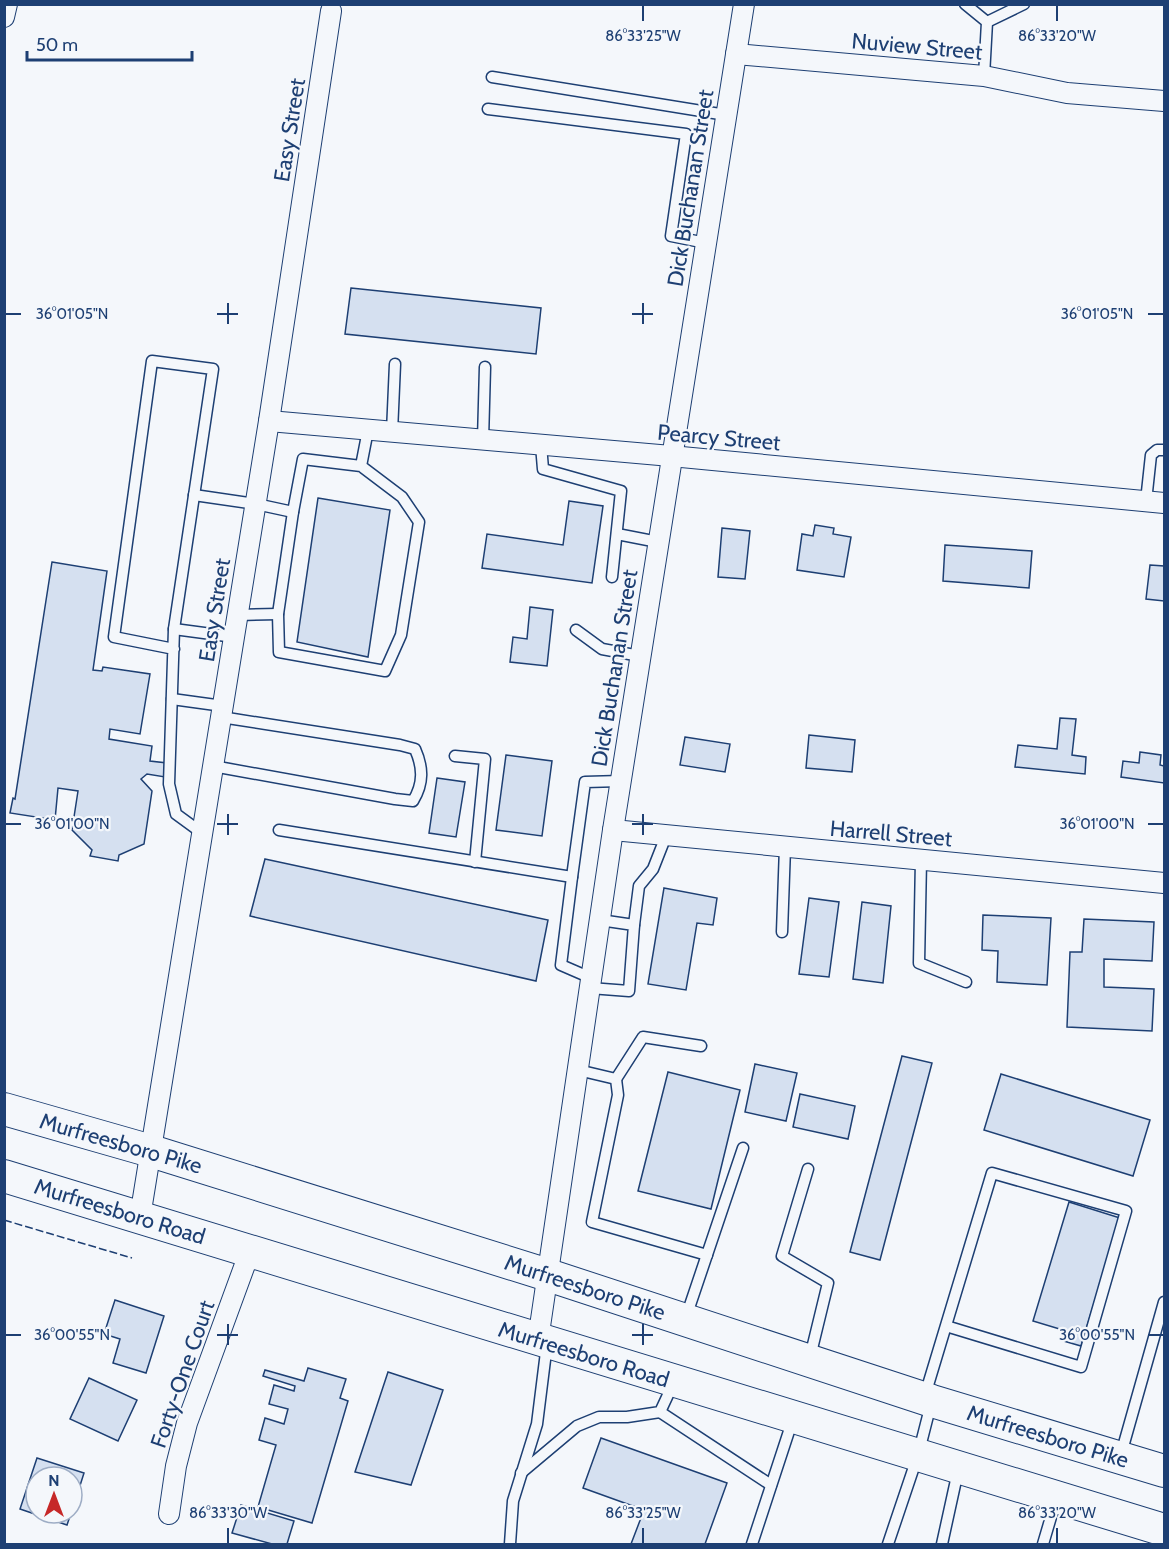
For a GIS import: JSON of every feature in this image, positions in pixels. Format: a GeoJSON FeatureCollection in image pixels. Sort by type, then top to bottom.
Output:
{"type":"FeatureCollection","features":[{"type":"Feature","properties":{"kind":"main road","name":"Murfreesboro Pike"},"geometry":{"type":"LineString","coordinates":[[4,1109],[151,1151],[548,1275],[928,1399],[1164,1471]]}},
{"type":"Feature","properties":{"kind":"main road","name":"Murfreesboro Road"},"geometry":{"type":"LineString","coordinates":[[4,1176],[1057,1497],[1152,1530]]}},
{"type":"Feature","properties":{"kind":"street"},"geometry":{"type":"LineString","coordinates":[[4,16],[7,4]]}},
{"type":"Feature","properties":{"kind":"street","name":"Dick Buchanan Street"},"geometry":{"type":"LineString","coordinates":[[543,1342],[548,1275],[613,830],[744,4]]}},
{"type":"Feature","properties":{"kind":"street","name":"Easy Street"},"geometry":{"type":"LineString","coordinates":[[140,1217],[256,504],[331,10]]}},
{"type":"Feature","properties":{"kind":"street","name":"Nuview Street"},"geometry":{"type":"LineString","coordinates":[[736,54],[984,76],[1067,93],[1164,101]]}},
{"type":"Feature","properties":{"kind":"street","name":"Pearcy Street"},"geometry":{"type":"LineString","coordinates":[[269,421],[1155,502]]}},
{"type":"Feature","properties":{"kind":"street","name":"Harrell Street"},"geometry":{"type":"LineString","coordinates":[[613,830],[1164,883]]}},
{"type":"Feature","properties":{"kind":"street","name":"Forty-One Court"},"geometry":{"type":"LineString","coordinates":[[169,1514],[176,1466],[187,1423],[250,1251]]}},
{"type":"Feature","properties":{"kind":"lane"},"geometry":{"type":"LineString","coordinates":[[966,4],[987,22]]}},
{"type":"Feature","properties":{"kind":"lane"},"geometry":{"type":"LineString","coordinates":[[987,22],[1024,4]]}},
{"type":"Feature","properties":{"kind":"lane"},"geometry":{"type":"LineString","coordinates":[[984,76],[987,22]]}},
{"type":"Feature","properties":{"kind":"lane"},"geometry":{"type":"LineString","coordinates":[[492,77],[726,115]]}},
{"type":"Feature","properties":{"kind":"lane"},"geometry":{"type":"LineString","coordinates":[[488,110],[686,134],[671,236],[706,243]]}},
{"type":"Feature","properties":{"kind":"lane"},"geometry":{"type":"LineString","coordinates":[[174,649],[114,637],[152,361],[213,369],[174,628],[174,649],[169,784],[176,814],[202,833]]}},
{"type":"Feature","properties":{"kind":"lane"},"geometry":{"type":"LineString","coordinates":[[392,432],[395,364]]}},
{"type":"Feature","properties":{"kind":"lane"},"geometry":{"type":"LineString","coordinates":[[483,440],[485,367]]}},
{"type":"Feature","properties":{"kind":"lane"},"geometry":{"type":"LineString","coordinates":[[361,466],[368,430]]}},
{"type":"Feature","properties":{"kind":"lane"},"geometry":{"type":"LineString","coordinates":[[541,445],[543,469],[621,491],[612,578]]}},
{"type":"Feature","properties":{"kind":"lane"},"geometry":{"type":"LineString","coordinates":[[1155,502],[1151,455],[1157,450],[1164,450]]}},
{"type":"Feature","properties":{"kind":"lane"},"geometry":{"type":"LineString","coordinates":[[303,459],[361,466],[402,497],[419,522],[401,635],[385,671],[279,652],[278,614],[303,459]]}},
{"type":"Feature","properties":{"kind":"lane"},"geometry":{"type":"LineString","coordinates":[[194,495],[293,512]]}},
{"type":"Feature","properties":{"kind":"lane"},"geometry":{"type":"LineString","coordinates":[[617,534],[658,542]]}},
{"type":"Feature","properties":{"kind":"lane"},"geometry":{"type":"LineString","coordinates":[[238,615],[278,614]]}},
{"type":"Feature","properties":{"kind":"lane"},"geometry":{"type":"LineString","coordinates":[[174,628],[234,637]]}},
{"type":"Feature","properties":{"kind":"lane"},"geometry":{"type":"LineString","coordinates":[[576,630],[602,649],[640,656]]}},
{"type":"Feature","properties":{"kind":"lane"},"geometry":{"type":"LineString","coordinates":[[172,699],[222,712],[400,745],[415,749],[422,765],[420,789],[413,801],[213,766]]}},
{"type":"Feature","properties":{"kind":"lane"},"geometry":{"type":"LineString","coordinates":[[455,756],[485,759],[475,862]]}},
{"type":"Feature","properties":{"kind":"lane"},"geometry":{"type":"LineString","coordinates":[[621,781],[585,782],[561,965],[591,983],[629,991],[639,885],[653,869],[666,836]]}},
{"type":"Feature","properties":{"kind":"lane"},"geometry":{"type":"LineString","coordinates":[[279,830],[572,878]]}},
{"type":"Feature","properties":{"kind":"lane"},"geometry":{"type":"LineString","coordinates":[[782,932],[785,847]]}},
{"type":"Feature","properties":{"kind":"lane"},"geometry":{"type":"LineString","coordinates":[[921,860],[919,963],[966,982]]}},
{"type":"Feature","properties":{"kind":"lane"},"geometry":{"type":"LineString","coordinates":[[600,920],[634,925]]}},
{"type":"Feature","properties":{"kind":"lane"},"geometry":{"type":"LineString","coordinates":[[701,1046],[643,1037],[616,1079],[618,1095],[592,1222],[707,1255]]}},
{"type":"Feature","properties":{"kind":"lane"},"geometry":{"type":"LineString","coordinates":[[578,1070],[616,1079]]}},
{"type":"Feature","properties":{"kind":"lane"},"geometry":{"type":"LineString","coordinates":[[685,1320],[743,1148]]}},
{"type":"Feature","properties":{"kind":"lane"},"geometry":{"type":"LineString","coordinates":[[808,1169],[782,1256],[828,1283],[809,1360]]}},
{"type":"Feature","properties":{"kind":"lane"},"geometry":{"type":"LineString","coordinates":[[888,1545],[918,1455],[928,1399],[946,1326],[992,1173],[1126,1210],[1081,1367],[946,1326]]}},
{"type":"Feature","properties":{"kind":"lane"},"geometry":{"type":"LineString","coordinates":[[1120,1458],[1164,1302]]}},
{"type":"Feature","properties":{"kind":"lane"},"geometry":{"type":"LineString","coordinates":[[510,1545],[513,1501],[537,1425],[543,1342]]}},
{"type":"Feature","properties":{"kind":"lane"},"geometry":{"type":"LineString","coordinates":[[660,1412],[674,1382]]}},
{"type":"Feature","properties":{"kind":"lane"},"geometry":{"type":"LineString","coordinates":[[521,1473],[577,1426],[599,1417],[627,1417],[660,1412],[771,1485]]}},
{"type":"Feature","properties":{"kind":"lane"},"geometry":{"type":"LineString","coordinates":[[752,1545],[793,1418]]}},
{"type":"Feature","properties":{"kind":"lane"},"geometry":{"type":"LineString","coordinates":[[942,1545],[959,1468]]}},
{"type":"Feature","properties":{"kind":"lane"},"geometry":{"type":"LineString","coordinates":[[1042,1545],[1057,1497]]}},
{"type":"Feature","properties":{"kind":"building"},"geometry":{"type":"Polygon","coordinates":[[[351,288],[541,308],[536,354],[345,334],[351,288]]]}},
{"type":"Feature","properties":{"kind":"building"},"geometry":{"type":"Polygon","coordinates":[[[318,498],[390,510],[368,657],[297,642],[318,498]]]}},
{"type":"Feature","properties":{"kind":"building"},"geometry":{"type":"Polygon","coordinates":[[[569,501],[603,506],[592,583],[482,568],[487,534],[563,545],[569,501]]]}},
{"type":"Feature","properties":{"kind":"building"},"geometry":{"type":"Polygon","coordinates":[[[815,525],[834,528],[833,534],[851,537],[844,577],[797,570],[802,534],[813,536],[815,525]]]}},
{"type":"Feature","properties":{"kind":"building"},"geometry":{"type":"Polygon","coordinates":[[[722,528],[750,531],[745,579],[718,577],[722,528]]]}},
{"type":"Feature","properties":{"kind":"building"},"geometry":{"type":"Polygon","coordinates":[[[945,545],[1032,551],[1029,588],[943,581],[945,545]]]}},
{"type":"Feature","properties":{"kind":"building"},"geometry":{"type":"Polygon","coordinates":[[[52,562],[107,571],[93,670],[102,671],[103,667],[150,674],[140,734],[110,729],[109,739],[152,746],[150,761],[167,763],[165,777],[147,774],[141,779],[152,791],[144,844],[119,855],[118,861],[90,856],[92,850],[72,830],[78,791],[58,788],[55,820],[10,813],[13,798],[15,799],[52,562]]]}},
{"type":"Feature","properties":{"kind":"building"},"geometry":{"type":"Polygon","coordinates":[[[1150,565],[1164,566],[1164,601],[1146,599],[1150,565]]]}},
{"type":"Feature","properties":{"kind":"building"},"geometry":{"type":"Polygon","coordinates":[[[530,607],[553,610],[547,666],[510,662],[513,637],[527,639],[530,607]]]}},
{"type":"Feature","properties":{"kind":"building"},"geometry":{"type":"Polygon","coordinates":[[[1060,718],[1076,719],[1072,755],[1086,757],[1085,774],[1015,767],[1018,745],[1057,749],[1060,718]]]}},
{"type":"Feature","properties":{"kind":"building"},"geometry":{"type":"Polygon","coordinates":[[[809,735],[855,740],[852,772],[806,768],[809,735]]]}},
{"type":"Feature","properties":{"kind":"building"},"geometry":{"type":"Polygon","coordinates":[[[685,737],[730,744],[725,772],[680,765],[685,737]]]}},
{"type":"Feature","properties":{"kind":"building"},"geometry":{"type":"Polygon","coordinates":[[[1140,752],[1161,755],[1160,765],[1164,766],[1164,783],[1121,777],[1123,761],[1139,763],[1140,752]]]}},
{"type":"Feature","properties":{"kind":"building"},"geometry":{"type":"Polygon","coordinates":[[[506,755],[552,761],[542,836],[496,830],[506,755]]]}},
{"type":"Feature","properties":{"kind":"building"},"geometry":{"type":"Polygon","coordinates":[[[437,778],[465,782],[456,837],[429,833],[437,778]]]}},
{"type":"Feature","properties":{"kind":"building"},"geometry":{"type":"Polygon","coordinates":[[[265,859],[548,920],[536,981],[250,916],[265,859]]]}},
{"type":"Feature","properties":{"kind":"building"},"geometry":{"type":"Polygon","coordinates":[[[664,888],[717,898],[713,925],[697,923],[686,990],[648,984],[664,888]]]}},
{"type":"Feature","properties":{"kind":"building"},"geometry":{"type":"Polygon","coordinates":[[[809,898],[839,902],[829,977],[799,974],[809,898]]]}},
{"type":"Feature","properties":{"kind":"building"},"geometry":{"type":"Polygon","coordinates":[[[862,902],[891,906],[883,983],[853,979],[862,902]]]}},
{"type":"Feature","properties":{"kind":"building"},"geometry":{"type":"Polygon","coordinates":[[[983,915],[1051,918],[1047,985],[997,982],[998,951],[982,950],[983,915]]]}},
{"type":"Feature","properties":{"kind":"building"},"geometry":{"type":"Polygon","coordinates":[[[1084,919],[1154,922],[1152,961],[1104,959],[1104,987],[1154,989],[1152,1031],[1067,1027],[1070,952],[1082,952],[1084,919]]]}},
{"type":"Feature","properties":{"kind":"building"},"geometry":{"type":"Polygon","coordinates":[[[902,1056],[932,1063],[880,1260],[850,1252],[902,1056]]]}},
{"type":"Feature","properties":{"kind":"building"},"geometry":{"type":"Polygon","coordinates":[[[755,1064],[797,1073],[786,1121],[745,1112],[755,1064]]]}},
{"type":"Feature","properties":{"kind":"building"},"geometry":{"type":"Polygon","coordinates":[[[668,1072],[740,1090],[711,1209],[638,1191],[668,1072]]]}},
{"type":"Feature","properties":{"kind":"building"},"geometry":{"type":"Polygon","coordinates":[[[1001,1074],[1150,1120],[1133,1176],[984,1130],[1001,1074]]]}},
{"type":"Feature","properties":{"kind":"building"},"geometry":{"type":"Polygon","coordinates":[[[800,1094],[855,1106],[848,1139],[793,1127],[800,1094]]]}},
{"type":"Feature","properties":{"kind":"building"},"geometry":{"type":"Polygon","coordinates":[[[1069,1202],[1120,1218],[1081,1346],[1060,1340],[1063,1330],[1033,1321],[1069,1202]]]}},
{"type":"Feature","properties":{"kind":"building"},"geometry":{"type":"Polygon","coordinates":[[[115,1300],[164,1316],[146,1373],[113,1363],[120,1339],[104,1334],[115,1300]]]}},
{"type":"Feature","properties":{"kind":"building"},"geometry":{"type":"Polygon","coordinates":[[[308,1368],[346,1379],[340,1398],[348,1401],[312,1523],[258,1507],[276,1445],[259,1440],[265,1418],[284,1424],[288,1409],[269,1404],[274,1385],[294,1391],[295,1386],[263,1376],[265,1370],[304,1381],[308,1368]]]}},
{"type":"Feature","properties":{"kind":"building"},"geometry":{"type":"Polygon","coordinates":[[[388,1372],[443,1390],[411,1485],[355,1472],[388,1372]]]}},
{"type":"Feature","properties":{"kind":"building"},"geometry":{"type":"Polygon","coordinates":[[[89,1378],[137,1400],[118,1441],[70,1419],[89,1378]]]}},
{"type":"Feature","properties":{"kind":"building"},"geometry":{"type":"Polygon","coordinates":[[[601,1438],[727,1483],[705,1544],[631,1544],[644,1510],[583,1488],[601,1438]]]}},
{"type":"Feature","properties":{"kind":"building"},"geometry":{"type":"Polygon","coordinates":[[[37,1458],[59,1465],[35,1465],[37,1458]]]}},
{"type":"Feature","properties":{"kind":"building"},"geometry":{"type":"Polygon","coordinates":[[[24,1497],[24,1510],[20,1509],[24,1497]]]}},
{"type":"Feature","properties":{"kind":"building"},"geometry":{"type":"Polygon","coordinates":[[[241,1505],[294,1521],[287,1544],[272,1544],[232,1533],[241,1505]]]}},
{"type":"Feature","properties":{"kind":"fence"},"geometry":{"type":"LineString","coordinates":[[4,1220],[132,1258]]}}]}
